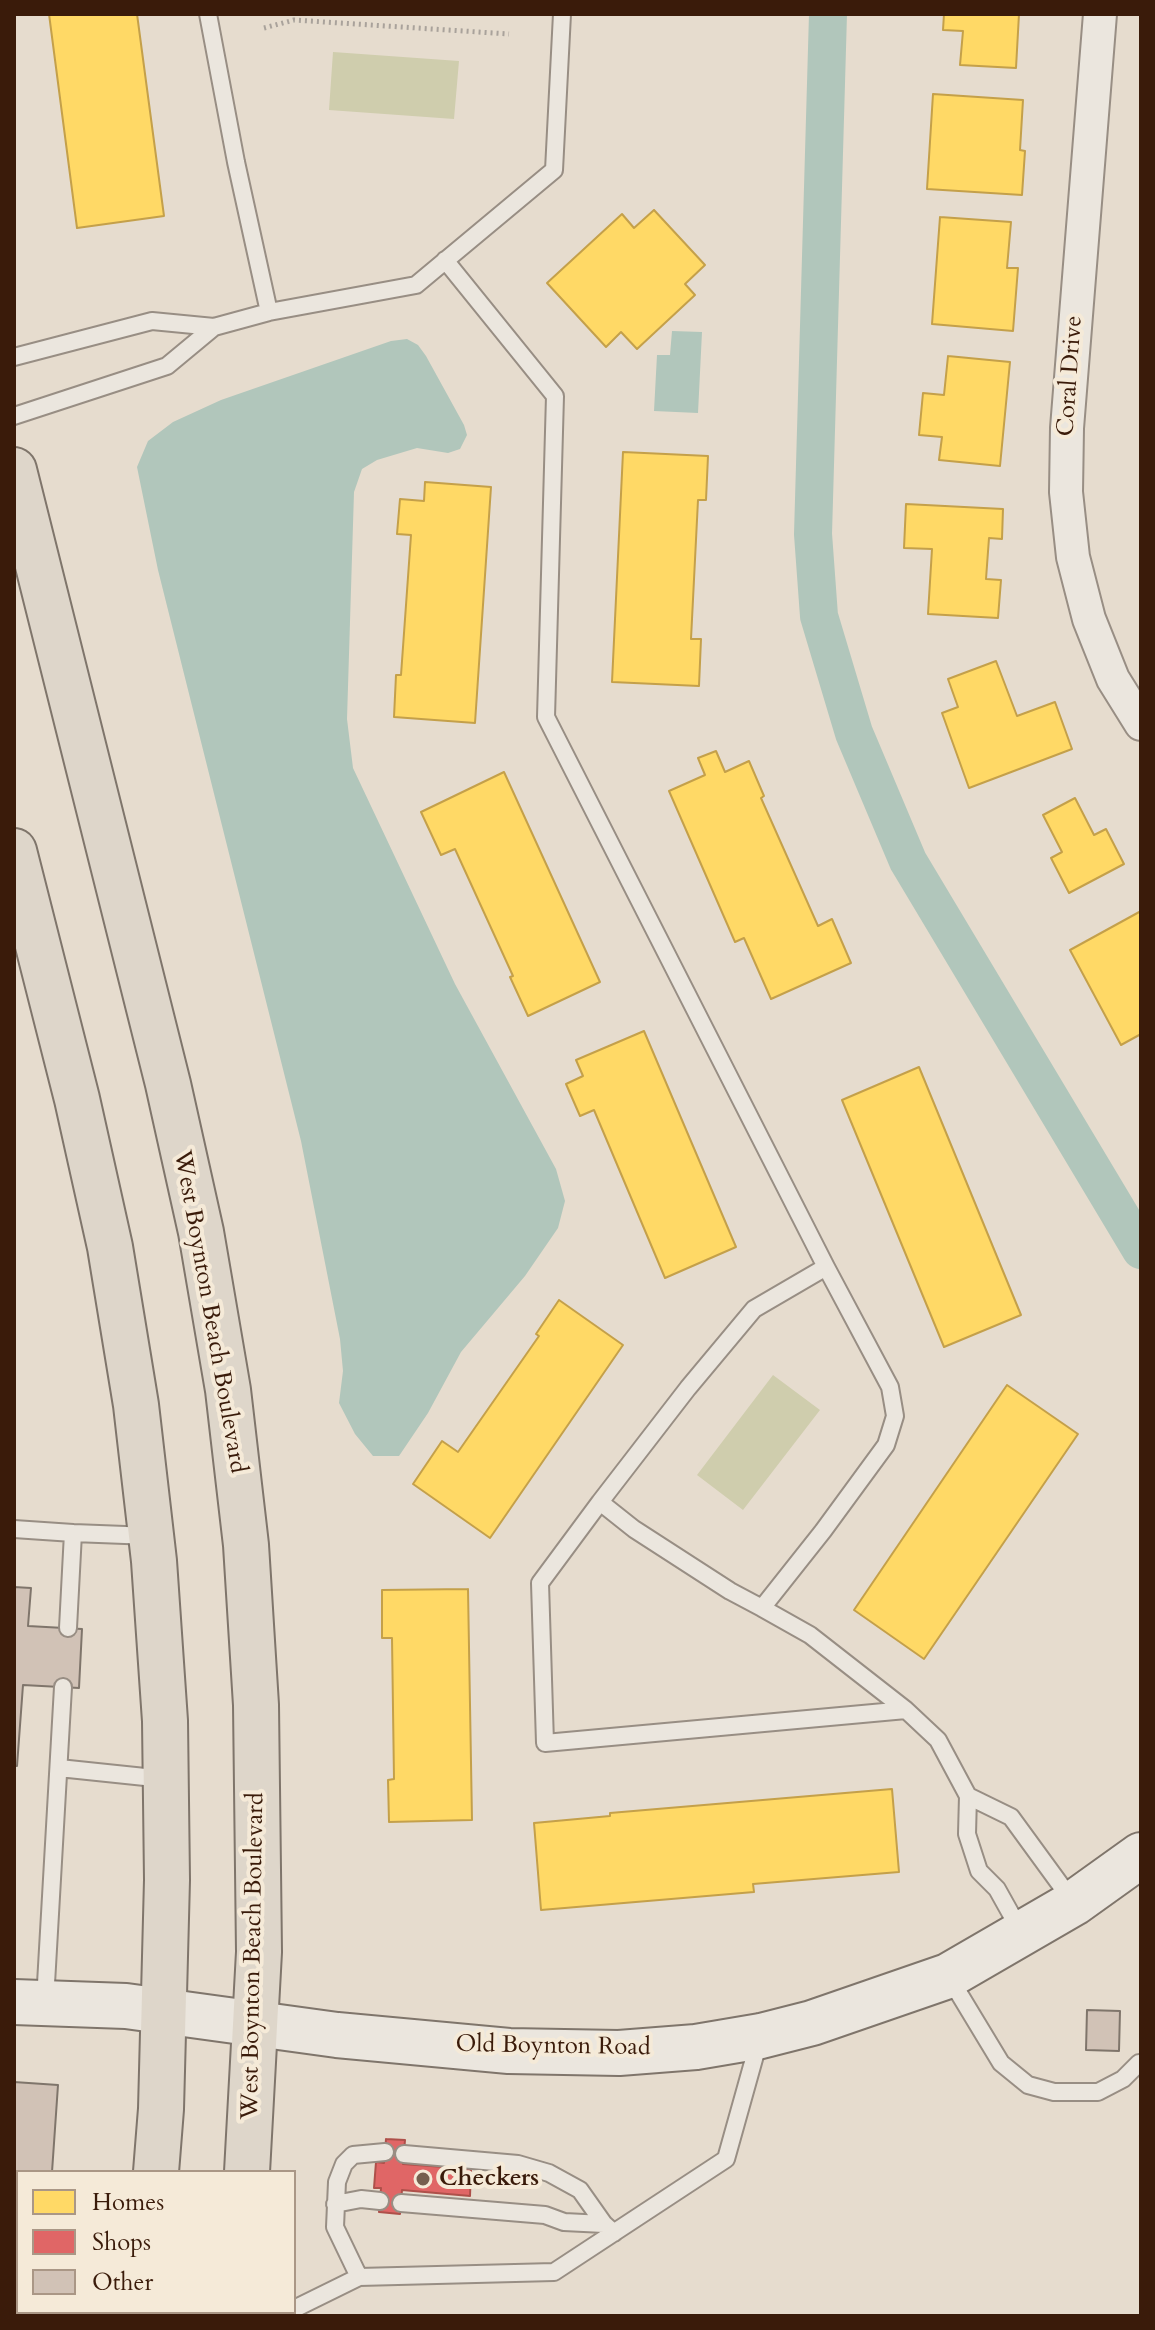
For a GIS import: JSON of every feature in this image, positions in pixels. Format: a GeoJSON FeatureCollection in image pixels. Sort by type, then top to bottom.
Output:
{"type":"FeatureCollection","features":[{"type":"Feature","properties":{"kind":"main road","name":"West Boynton Beach Boulevard"},"geometry":{"type":"LineString","coordinates":[[14,470],[168,1084],[201,1232],[228,1390],[246,1545],[256,1705],[259,1952],[247,2170]]}},
{"type":"Feature","properties":{"kind":"main road"},"geometry":{"type":"LineString","coordinates":[[14,851],[77,1099],[110,1247],[136,1405],[151,1536],[165,1721],[167,1880],[156,2170]]}},
{"type":"Feature","properties":{"kind":"street","name":"Coral Drive"},"geometry":{"type":"LineString","coordinates":[[1100,14],[1067,428],[1066,492],[1073,557],[1089,619],[1113,679],[1141,724]]}},
{"type":"Feature","properties":{"kind":"street","name":"Old Boynton Road"},"geometry":{"type":"LineString","coordinates":[[29,2002],[126,2006],[337,2035],[509,2051],[619,2053],[696,2047],[761,2036],[826,2018],[948,1976],[1074,1903],[1141,1855]]}},
{"type":"Feature","properties":{"kind":"lane"},"geometry":{"type":"LineString","coordinates":[[208,14],[269,312]]}},
{"type":"Feature","properties":{"kind":"lane"},"geometry":{"type":"LineString","coordinates":[[14,357],[152,321],[214,327],[269,312],[416,285],[554,170],[562,14]]}},
{"type":"Feature","properties":{"kind":"lane"},"geometry":{"type":"LineString","coordinates":[[445,260],[555,396],[546,717],[890,1387],[895,1416],[886,1445],[762,1608]]}},
{"type":"Feature","properties":{"kind":"lane"},"geometry":{"type":"LineString","coordinates":[[14,416],[167,366],[214,327]]}},
{"type":"Feature","properties":{"kind":"lane"},"geometry":{"type":"LineString","coordinates":[[826,1267],[754,1309],[688,1388],[540,1583],[545,1743],[906,1710]]}},
{"type":"Feature","properties":{"kind":"lane"},"geometry":{"type":"LineString","coordinates":[[600,1502],[634,1529],[730,1591],[818,1640],[906,1710],[938,1740],[968,1796],[967,1834],[979,1871],[997,1889],[1022,1934]]}},
{"type":"Feature","properties":{"kind":"lane"},"geometry":{"type":"LineString","coordinates":[[14,1529],[151,1536]]}},
{"type":"Feature","properties":{"kind":"lane"},"geometry":{"type":"LineString","coordinates":[[68,1628],[73,1533]]}},
{"type":"Feature","properties":{"kind":"lane"},"geometry":{"type":"LineString","coordinates":[[29,2002],[59,1768],[63,1687]]}},
{"type":"Feature","properties":{"kind":"lane"},"geometry":{"type":"LineString","coordinates":[[59,1768],[166,1779]]}},
{"type":"Feature","properties":{"kind":"lane"},"geometry":{"type":"LineString","coordinates":[[968,1796],[1011,1817],[1074,1903]]}},
{"type":"Feature","properties":{"kind":"lane"},"geometry":{"type":"LineString","coordinates":[[948,1976],[1001,2063],[1028,2085],[1054,2092],[1098,2092],[1123,2079],[1139,2063]]}},
{"type":"Feature","properties":{"kind":"lane"},"geometry":{"type":"LineString","coordinates":[[296,2308],[359,2277],[554,2272],[609,2228],[726,2159],[761,2036]]}},
{"type":"Feature","properties":{"kind":"lane"},"geometry":{"type":"LineString","coordinates":[[359,2277],[335,2227],[337,2182],[344,2164],[353,2155],[385,2152]]}},
{"type":"Feature","properties":{"kind":"lane"},"geometry":{"type":"LineString","coordinates":[[404,2154],[518,2164],[549,2173],[580,2190],[609,2228]]}},
{"type":"Feature","properties":{"kind":"lane"},"geometry":{"type":"LineString","coordinates":[[335,2204],[361,2199],[380,2201]]}},
{"type":"Feature","properties":{"kind":"lane"},"geometry":{"type":"LineString","coordinates":[[401,2203],[545,2215],[564,2222],[609,2228]]}},
{"type":"Feature","properties":{"kind":"path"},"geometry":{"type":"LineString","coordinates":[[264,28],[294,20],[509,34]]}},
{"type":"Feature","properties":{"kind":"shaded area"},"geometry":{"type":"Polygon","coordinates":[[[333,52],[459,61],[454,119],[329,110],[333,52]]]}},
{"type":"Feature","properties":{"kind":"shaded area"},"geometry":{"type":"Polygon","coordinates":[[[672,331],[702,332],[698,413],[654,411],[657,355],[670,355],[672,331]]]}},
{"type":"Feature","properties":{"kind":"shaded area"},"geometry":{"type":"Polygon","coordinates":[[[407,339],[418,345],[426,356],[467,435],[460,449],[448,453],[417,448],[377,460],[362,469],[354,492],[347,719],[353,768],[455,984],[556,1169],[565,1201],[558,1228],[525,1276],[461,1352],[428,1413],[399,1456],[373,1456],[355,1434],[339,1403],[343,1371],[340,1339],[301,1141],[158,570],[137,467],[148,441],[173,422],[221,400],[391,341],[407,339]]]}},
{"type":"Feature","properties":{"kind":"shaded area"},"geometry":{"type":"Polygon","coordinates":[[[773,1375],[820,1410],[743,1510],[697,1475],[773,1375]]]}},
{"type":"Feature","properties":{"kind":"building: Homes"},"geometry":{"type":"Polygon","coordinates":[[[49,14],[137,14],[164,216],[77,228],[49,14]]]}},
{"type":"Feature","properties":{"kind":"building: Homes"},"geometry":{"type":"Polygon","coordinates":[[[944,14],[1019,14],[1016,68],[960,65],[963,31],[943,30],[944,14]]]}},
{"type":"Feature","properties":{"kind":"building: Homes"},"geometry":{"type":"Polygon","coordinates":[[[933,94],[1023,100],[1020,150],[1025,151],[1022,195],[927,189],[933,94]]]}},
{"type":"Feature","properties":{"kind":"building: Homes"},"geometry":{"type":"Polygon","coordinates":[[[654,210],[705,265],[685,284],[695,295],[637,349],[621,332],[606,347],[547,283],[622,214],[634,228],[654,210]]]}},
{"type":"Feature","properties":{"kind":"building: Homes"},"geometry":{"type":"Polygon","coordinates":[[[940,217],[1011,222],[1007,268],[1018,268],[1013,331],[932,324],[940,217]]]}},
{"type":"Feature","properties":{"kind":"building: Homes"},"geometry":{"type":"Polygon","coordinates":[[[948,356],[1010,362],[1000,466],[939,460],[942,437],[919,435],[923,393],[944,395],[948,356]]]}},
{"type":"Feature","properties":{"kind":"building: Homes"},"geometry":{"type":"Polygon","coordinates":[[[623,452],[708,456],[706,500],[698,500],[691,639],[701,639],[699,686],[612,682],[623,452]]]}},
{"type":"Feature","properties":{"kind":"building: Homes"},"geometry":{"type":"Polygon","coordinates":[[[425,482],[491,487],[475,723],[394,717],[396,675],[401,675],[411,535],[397,534],[400,499],[424,501],[425,482]]]}},
{"type":"Feature","properties":{"kind":"building: Homes"},"geometry":{"type":"Polygon","coordinates":[[[906,504],[1003,509],[1002,539],[989,538],[986,579],[1001,580],[998,618],[928,614],[932,549],[904,548],[906,504]]]}},
{"type":"Feature","properties":{"kind":"building: Homes"},"geometry":{"type":"Polygon","coordinates":[[[996,661],[1017,716],[1055,702],[1072,749],[969,788],[942,713],[958,707],[948,679],[996,661]]]}},
{"type":"Feature","properties":{"kind":"building: Homes"},"geometry":{"type":"Polygon","coordinates":[[[716,751],[725,772],[749,761],[764,796],[761,798],[818,926],[832,919],[851,963],[771,999],[744,938],[735,942],[669,791],[705,775],[698,758],[716,751]]]}},
{"type":"Feature","properties":{"kind":"building: Homes"},"geometry":{"type":"Polygon","coordinates":[[[504,772],[600,982],[528,1016],[455,849],[441,855],[421,812],[504,772]]]}},
{"type":"Feature","properties":{"kind":"building: Homes"},"geometry":{"type":"Polygon","coordinates":[[[1075,798],[1094,835],[1106,829],[1124,864],[1069,893],[1051,858],[1062,852],[1043,815],[1075,798]]]}},
{"type":"Feature","properties":{"kind":"building: Homes"},"geometry":{"type":"Polygon","coordinates":[[[1141,911],[1141,1034],[1121,1045],[1070,950],[1141,911]]]}},
{"type":"Feature","properties":{"kind":"building: Homes"},"geometry":{"type":"Polygon","coordinates":[[[644,1031],[736,1247],[665,1278],[594,1110],[580,1116],[566,1084],[583,1076],[576,1060],[644,1031]]]}},
{"type":"Feature","properties":{"kind":"building: Homes"},"geometry":{"type":"Polygon","coordinates":[[[919,1067],[1021,1315],[944,1347],[842,1100],[919,1067]]]}},
{"type":"Feature","properties":{"kind":"building: Homes"},"geometry":{"type":"Polygon","coordinates":[[[559,1300],[623,1345],[490,1538],[413,1484],[442,1441],[458,1452],[539,1336],[536,1334],[559,1300]]]}},
{"type":"Feature","properties":{"kind":"building: Homes"},"geometry":{"type":"Polygon","coordinates":[[[1007,1385],[1078,1434],[924,1659],[854,1610],[1007,1385]]]}},
{"type":"Feature","properties":{"kind":"building: Homes"},"geometry":{"type":"Polygon","coordinates":[[[468,1589],[472,1820],[389,1822],[388,1780],[394,1779],[392,1638],[382,1638],[382,1590],[468,1589]]]}},
{"type":"Feature","properties":{"kind":"building: Homes"},"geometry":{"type":"Polygon","coordinates":[[[892,1789],[899,1872],[753,1884],[754,1892],[541,1910],[534,1823],[610,1816],[610,1813],[892,1789]]]}},
{"type":"Feature","properties":{"kind":"building: Shops","name":"Checkers"},"geometry":{"type":"Polygon","coordinates":[[[386,2139],[405,2140],[403,2164],[471,2169],[470,2196],[402,2190],[400,2214],[379,2212],[381,2188],[374,2188],[376,2162],[384,2163],[386,2139]]]}},
{"type":"Feature","properties":{"kind":"building: Other"},"geometry":{"type":"Polygon","coordinates":[[[14,1587],[31,1588],[28,1626],[82,1629],[79,1688],[23,1685],[17,1766],[14,1766],[14,1587]]]}},
{"type":"Feature","properties":{"kind":"building: Other"},"geometry":{"type":"Polygon","coordinates":[[[1087,2010],[1120,2011],[1119,2051],[1086,2050],[1087,2010]]]}},
{"type":"Feature","properties":{"kind":"building: Other"},"geometry":{"type":"Polygon","coordinates":[[[14,2082],[58,2085],[52,2170],[16,2170],[14,2214],[14,2082]]]}},
{"type":"Feature","properties":{"kind":"waterway"},"geometry":{"type":"LineString","coordinates":[[828,14],[813,534],[819,616],[854,733],[908,861],[1141,1250]]}},
{"type":"Feature","properties":{"kind":"place","name":"Checkers"},"geometry":{"type":"Point","coordinates":[423,2179]}}]}
